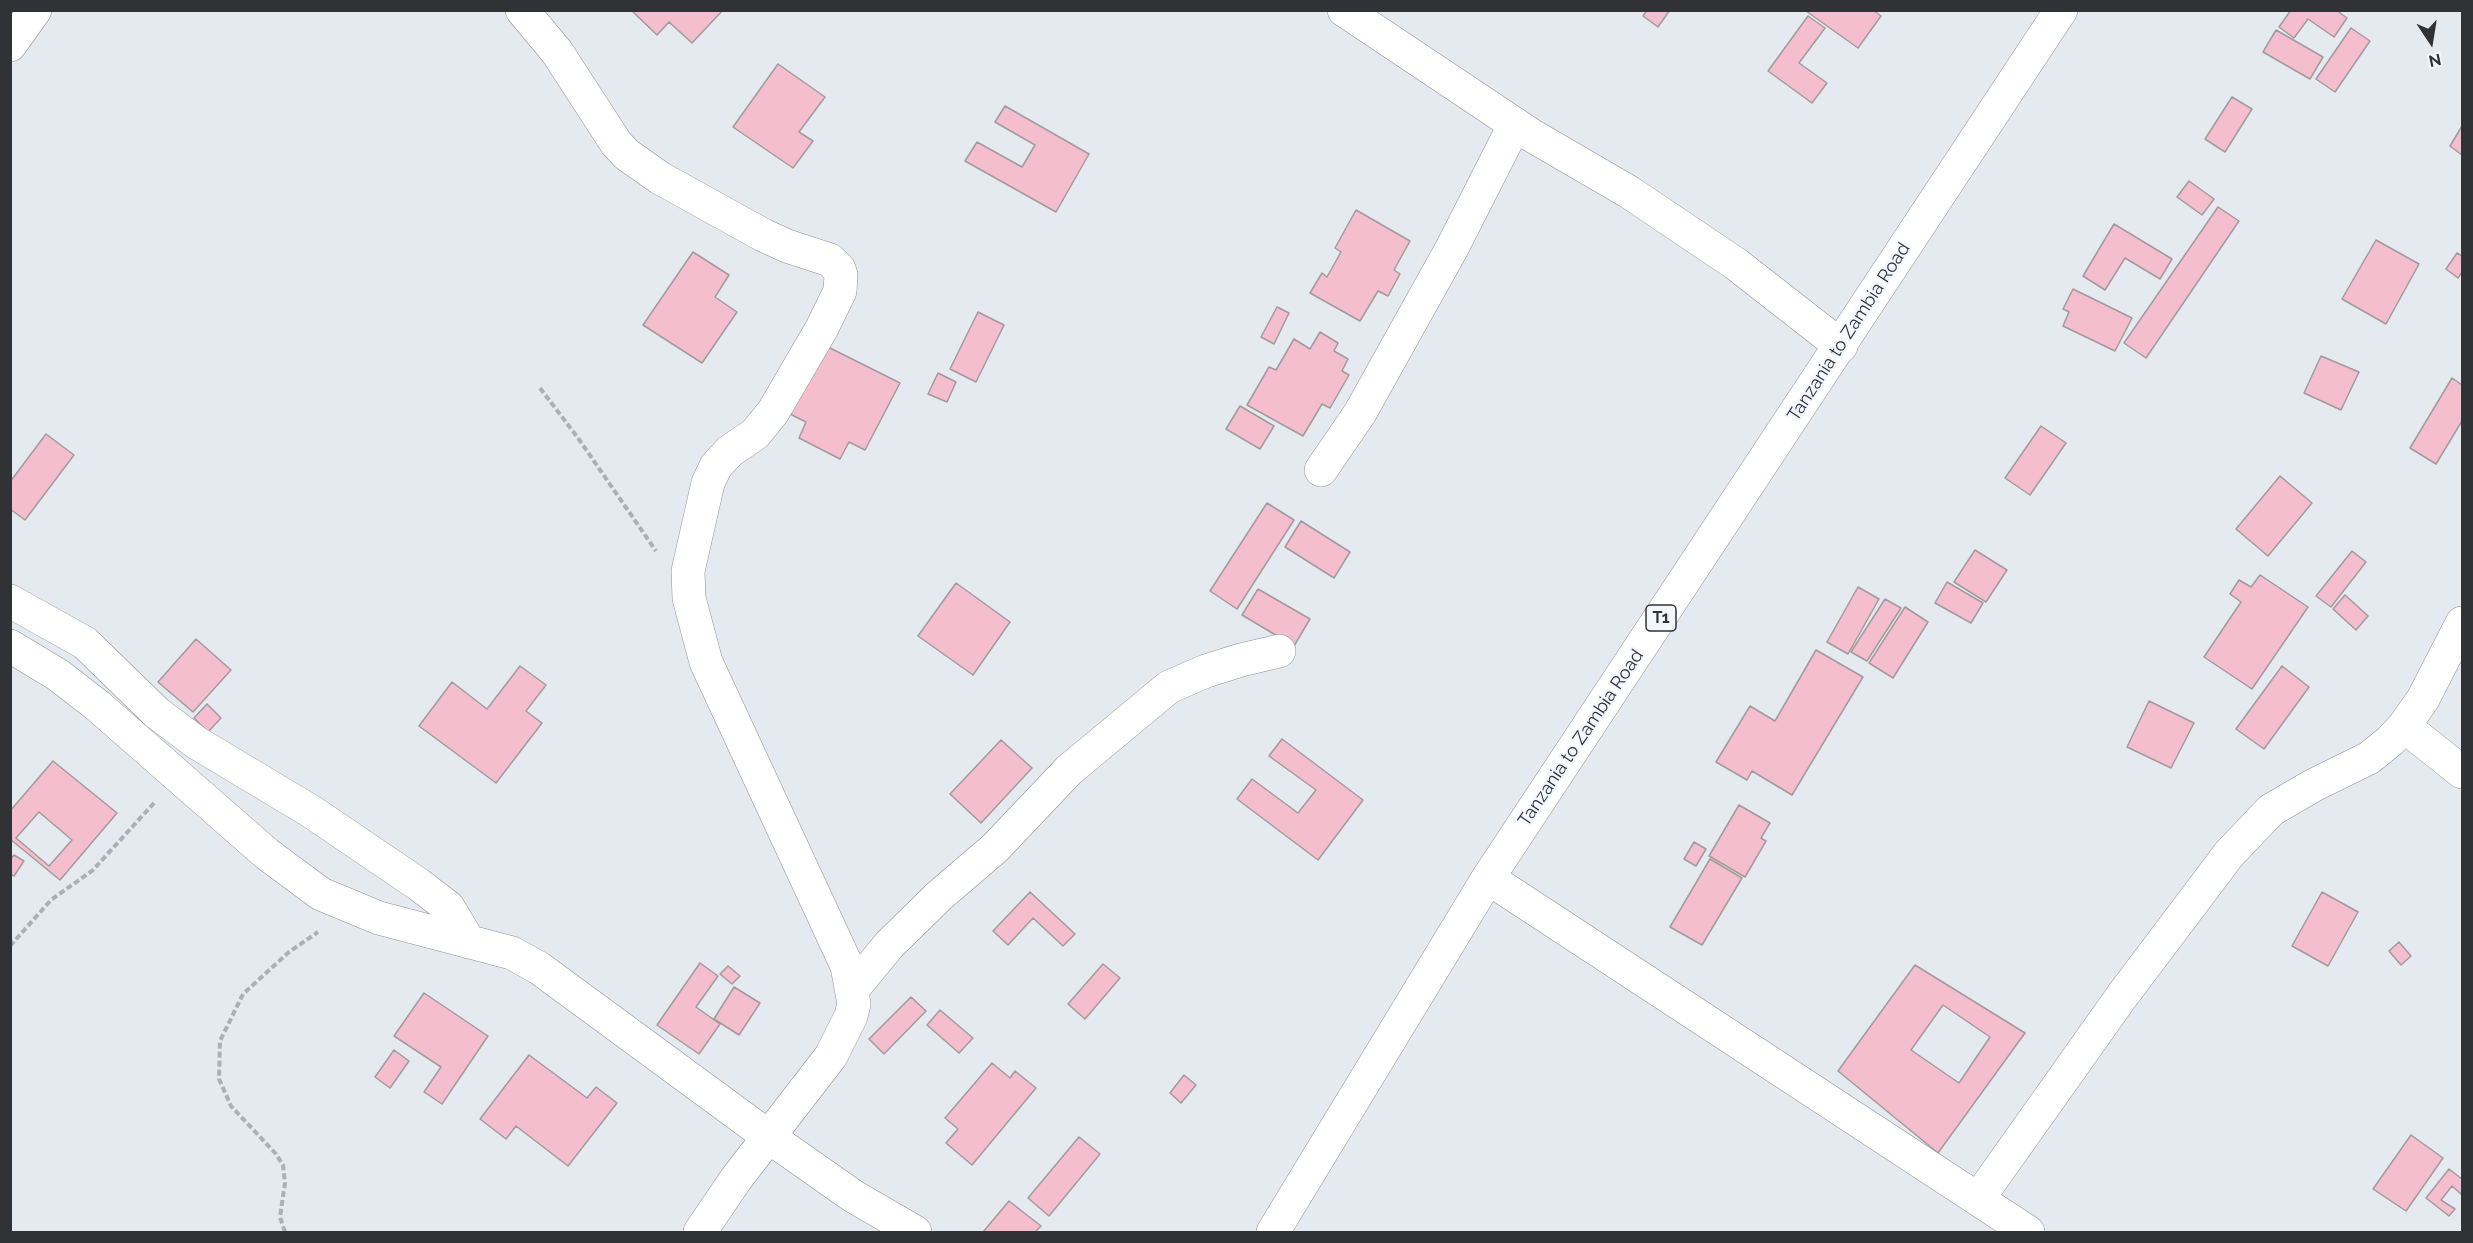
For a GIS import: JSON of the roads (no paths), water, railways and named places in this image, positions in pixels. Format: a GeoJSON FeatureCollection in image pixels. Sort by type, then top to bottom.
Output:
{"type":"FeatureCollection","features":[{"type":"Feature","properties":{"kind":"main road"},"geometry":{"type":"LineString","coordinates":[[10,45],[35,10]]}},
{"type":"Feature","properties":{"kind":"main road"},"geometry":{"type":"LineString","coordinates":[[522,10],[557,52],[616,143],[626,154],[660,178],[763,235],[787,246],[830,260],[841,274],[840,291],[822,328],[773,412],[755,434],[730,451],[716,466],[708,483],[692,550],[688,587],[697,635],[706,662],[847,966],[852,990],[851,1016],[831,1056],[736,1179],[700,1233]]}},
{"type":"Feature","properties":{"kind":"main road"},"geometry":{"type":"LineString","coordinates":[[1344,10],[1515,124],[1629,192],[1736,264],[1841,346]]}},
{"type":"Feature","properties":{"kind":"main road","name":"Tanzania to Zambia Road"},"geometry":{"type":"LineString","coordinates":[[1273,1233],[1488,878],[2061,10]]}},
{"type":"Feature","properties":{"kind":"main road"},"geometry":{"type":"LineString","coordinates":[[1321,470],[1360,413],[1452,248],[1515,124]]}},
{"type":"Feature","properties":{"kind":"main road"},"geometry":{"type":"LineString","coordinates":[[10,601],[85,643],[157,713],[197,743],[312,812],[418,884],[448,907],[469,942]]}},
{"type":"Feature","properties":{"kind":"main road"},"geometry":{"type":"LineString","coordinates":[[1978,1199],[2122,996],[2229,854],[2271,810],[2368,758],[2390,741],[2424,699],[2463,623]]}},
{"type":"Feature","properties":{"kind":"main road"},"geometry":{"type":"LineString","coordinates":[[10,646],[58,675],[98,706],[267,854],[321,894],[352,909],[379,918],[512,953],[539,968],[769,1137],[853,1196],[915,1233]]}},
{"type":"Feature","properties":{"kind":"main road"},"geometry":{"type":"LineString","coordinates":[[852,990],[889,945],[939,896],[995,848],[1069,770],[1169,687],[1224,665],[1279,651]]}},
{"type":"Feature","properties":{"kind":"main road"},"geometry":{"type":"LineString","coordinates":[[2404,726],[2463,772]]}},
{"type":"Feature","properties":{"kind":"main road"},"geometry":{"type":"LineString","coordinates":[[1488,878],[2028,1233]]}}]}
